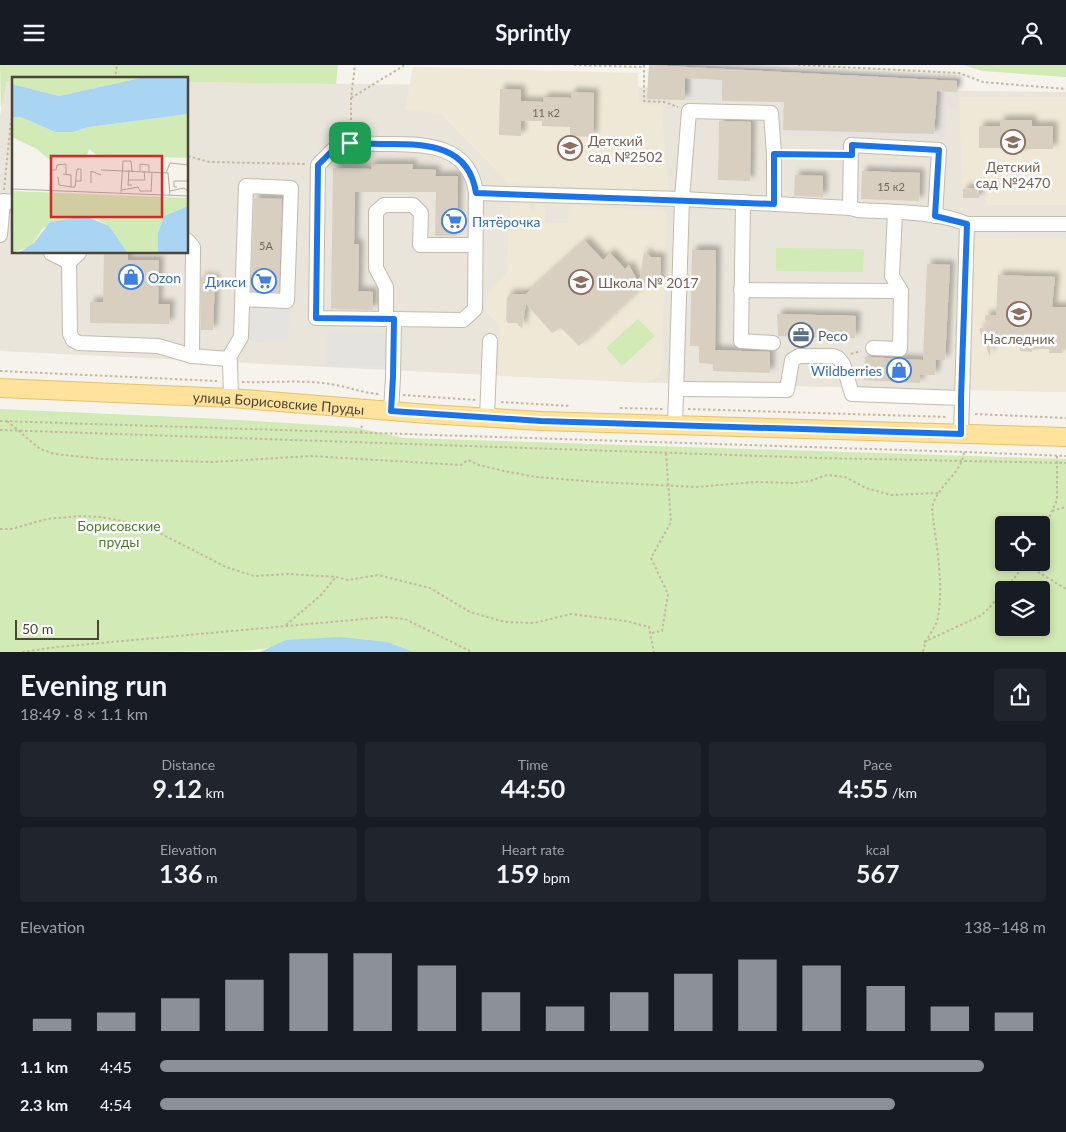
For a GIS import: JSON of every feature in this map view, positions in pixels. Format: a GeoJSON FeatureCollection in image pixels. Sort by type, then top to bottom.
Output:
{"type":"FeatureCollection","features":[{"type":"Feature","properties":{"kind":"main road","name":"улица Борисовские Пруды"},"geometry":{"type":"LineString","coordinates":[[0,389],[231,390],[488,409],[961,426],[1066,437]]}},
{"type":"Feature","properties":{"kind":"lane"},"geometry":{"type":"LineString","coordinates":[[675,417],[682,199],[689,111],[771,113],[774,154],[774,204]]}},
{"type":"Feature","properties":{"kind":"lane"},"geometry":{"type":"LineString","coordinates":[[340,143],[423,144],[441,149],[459,159],[468,168],[474,180],[476,193],[474,309],[462,320],[316,318],[318,165],[340,143]]}},
{"type":"Feature","properties":{"kind":"lane"},"geometry":{"type":"LineString","coordinates":[[850,208],[852,145],[939,150],[935,216]]}},
{"type":"Feature","properties":{"kind":"lane"},"geometry":{"type":"LineString","coordinates":[[228,359],[241,337],[242,299],[246,186],[291,188],[287,301],[242,299]]}},
{"type":"Feature","properties":{"kind":"lane"},"geometry":{"type":"LineString","coordinates":[[476,193],[682,199],[850,208],[935,216],[967,224],[1066,224]]}},
{"type":"Feature","properties":{"kind":"lane"},"geometry":{"type":"LineString","coordinates":[[0,235],[8,202]]}},
{"type":"Feature","properties":{"kind":"lane"},"geometry":{"type":"LineString","coordinates":[[743,202],[741,341],[773,343]]}},
{"type":"Feature","properties":{"kind":"lane"},"geometry":{"type":"LineString","coordinates":[[391,403],[390,319],[386,287],[376,268],[376,212],[384,205],[413,205],[421,213],[420,245],[475,245]]}},
{"type":"Feature","properties":{"kind":"lane"},"geometry":{"type":"LineString","coordinates":[[873,348],[900,349],[901,291],[892,276],[896,212]]}},
{"type":"Feature","properties":{"kind":"lane"},"geometry":{"type":"LineString","coordinates":[[961,426],[967,224]]}},
{"type":"Feature","properties":{"kind":"lane"},"geometry":{"type":"LineString","coordinates":[[189,242],[193,247],[192,356]]}},
{"type":"Feature","properties":{"kind":"lane"},"geometry":{"type":"LineString","coordinates":[[57,254],[74,257],[70,334],[73,340],[79,343],[158,346],[192,356],[228,359]]}},
{"type":"Feature","properties":{"kind":"lane"},"geometry":{"type":"LineString","coordinates":[[741,290],[901,291]]}},
{"type":"Feature","properties":{"kind":"lane"},"geometry":{"type":"LineString","coordinates":[[488,409],[490,341]]}},
{"type":"Feature","properties":{"kind":"lane"},"geometry":{"type":"LineString","coordinates":[[677,389],[787,390],[790,364],[799,356],[833,356],[838,358],[843,364],[852,394],[961,398]]}},
{"type":"Feature","properties":{"kind":"lane"},"geometry":{"type":"LineString","coordinates":[[228,359],[230,362],[231,390]]}},
{"type":"Feature","properties":{"kind":"path"},"geometry":{"type":"LineString","coordinates":[[350,143],[351,98],[355,65]]}},
{"type":"Feature","properties":{"kind":"path"},"geometry":{"type":"LineString","coordinates":[[351,98],[405,65]]}},
{"type":"Feature","properties":{"kind":"path"},"geometry":{"type":"LineString","coordinates":[[574,65],[644,66],[644,101],[664,102],[689,111]]}},
{"type":"Feature","properties":{"kind":"path"},"geometry":{"type":"LineString","coordinates":[[798,65],[959,73],[983,82],[1066,89]]}},
{"type":"Feature","properties":{"kind":"path"},"geometry":{"type":"LineString","coordinates":[[8,202],[12,119]]}},
{"type":"Feature","properties":{"kind":"path"},"geometry":{"type":"LineString","coordinates":[[774,154],[852,155]]}},
{"type":"Feature","properties":{"kind":"path"},"geometry":{"type":"LineString","coordinates":[[189,156],[209,162],[318,165]]}},
{"type":"Feature","properties":{"kind":"path"},"geometry":{"type":"LineString","coordinates":[[838,358],[873,348]]}},
{"type":"Feature","properties":{"kind":"path"},"geometry":{"type":"LineString","coordinates":[[0,371],[231,390],[268,381],[336,385],[391,403],[488,409],[570,407]]}},
{"type":"Feature","properties":{"kind":"path"},"geometry":{"type":"LineString","coordinates":[[616,408],[675,417],[961,426],[977,414],[1066,418]]}},
{"type":"Feature","properties":{"kind":"path"},"geometry":{"type":"LineString","coordinates":[[0,421],[1066,456]]}},
{"type":"Feature","properties":{"kind":"path"},"geometry":{"type":"LineString","coordinates":[[7,421],[40,449],[55,454],[102,459],[213,462],[310,456],[461,465],[468,460],[479,465],[536,477],[598,482],[696,487],[754,482],[793,483],[810,481],[827,475],[845,477],[866,488],[891,495],[939,493]]}},
{"type":"Feature","properties":{"kind":"path"},"geometry":{"type":"LineString","coordinates":[[0,429],[666,453],[1066,463]]}},
{"type":"Feature","properties":{"kind":"path"},"geometry":{"type":"LineString","coordinates":[[923,652],[924,642],[937,620],[940,598],[932,509],[933,499],[963,460],[964,452]]}},
{"type":"Feature","properties":{"kind":"path"},"geometry":{"type":"LineString","coordinates":[[652,633],[662,631],[668,594],[651,558],[671,522],[666,453]]}},
{"type":"Feature","properties":{"kind":"path"},"geometry":{"type":"LineString","coordinates":[[1050,516],[1057,500],[1057,456]]}},
{"type":"Feature","properties":{"kind":"path"},"geometry":{"type":"LineString","coordinates":[[1052,511],[1066,507]]}},
{"type":"Feature","properties":{"kind":"path"},"geometry":{"type":"LineString","coordinates":[[0,529],[11,529],[47,519],[78,516],[101,517],[144,525],[226,567],[254,576],[290,574],[336,577],[348,580],[378,575],[430,588],[470,612],[505,622],[534,623],[571,614],[626,621],[649,627],[652,633],[654,652]]}},
{"type":"Feature","properties":{"kind":"path"},"geometry":{"type":"LineString","coordinates":[[1012,581],[1020,571]]}},
{"type":"Feature","properties":{"kind":"path"},"geometry":{"type":"LineString","coordinates":[[1038,571],[1066,589]]}},
{"type":"Feature","properties":{"kind":"path"},"geometry":{"type":"LineString","coordinates":[[286,625],[321,595],[336,577]]}},
{"type":"Feature","properties":{"kind":"path"},"geometry":{"type":"LineString","coordinates":[[924,642],[982,615],[995,601]]}},
{"type":"Feature","properties":{"kind":"path"},"geometry":{"type":"LineString","coordinates":[[22,652],[325,621],[385,617],[405,619],[472,652]]}},
{"type":"Feature","properties":{"kind":"shaded area"},"geometry":{"type":"Polygon","coordinates":[[[649,65],[960,79],[957,107],[947,109],[945,140],[780,135],[780,102],[647,99],[649,65]]]}},
{"type":"Feature","properties":{"kind":"shaded area","name":"Детский сад №2502"},"geometry":{"type":"Polygon","coordinates":[[[413,67],[638,73],[639,104],[661,105],[669,192],[508,183],[440,113],[405,110],[413,67]]]}},
{"type":"Feature","properties":{"kind":"shaded area"},"geometry":{"type":"Polygon","coordinates":[[[7,81],[12,81],[12,254],[189,254],[189,82],[1066,92],[1066,392],[650,383],[0,351],[0,116],[7,81]]]}},
{"type":"Feature","properties":{"kind":"shaded area","name":"Детский сад №2470"},"geometry":{"type":"Polygon","coordinates":[[[959,97],[1066,97],[1066,205],[986,205],[985,187],[962,187],[959,97]]]}},
{"type":"Feature","properties":{"kind":"shaded area","name":"Школа № 2017"},"geometry":{"type":"Polygon","coordinates":[[[536,199],[545,200],[545,223],[568,223],[569,206],[663,210],[667,215],[661,371],[651,382],[499,376],[499,325],[485,311],[488,291],[507,273],[508,232],[518,231],[518,222],[511,222],[510,203],[530,203],[530,211],[535,212],[536,199]]]}},
{"type":"Feature","properties":{"kind":"shaded area","name":"Наследник"},"geometry":{"type":"Polygon","coordinates":[[[974,238],[1066,239],[1066,392],[970,390],[974,238]]]}},
{"type":"Feature","properties":{"kind":"shaded area"},"geometry":{"type":"Polygon","coordinates":[[[246,303],[290,305],[288,342],[245,341],[246,303]]]}},
{"type":"Feature","properties":{"kind":"shaded area"},"geometry":{"type":"Polygon","coordinates":[[[327,332],[388,333],[388,367],[326,367],[327,332]]]}},
{"type":"Feature","properties":{"kind":"green space"},"geometry":{"type":"Polygon","coordinates":[[[0,65],[338,65],[336,84],[189,82],[189,77],[12,77],[12,81],[7,81],[1,109],[0,65]]]}},
{"type":"Feature","properties":{"kind":"green space"},"geometry":{"type":"Polygon","coordinates":[[[964,65],[1066,65],[1066,77],[982,71],[964,65]]]}},
{"type":"Feature","properties":{"kind":"green space"},"geometry":{"type":"Polygon","coordinates":[[[776,248],[864,249],[863,272],[776,271],[776,248]]]}},
{"type":"Feature","properties":{"kind":"green space"},"geometry":{"type":"Polygon","coordinates":[[[638,319],[655,336],[622,366],[606,348],[638,319]]]}},
{"type":"Feature","properties":{"kind":"green space","name":"Борисовские пруды"},"geometry":{"type":"Polygon","coordinates":[[[0,409],[353,427],[405,438],[1066,459],[1066,652],[414,652],[387,642],[273,647],[245,651],[0,652],[0,409]]]}},
{"type":"Feature","properties":{"kind":"water"},"geometry":{"type":"Polygon","coordinates":[[[340,637],[387,642],[414,652],[260,652],[286,640],[340,637]]]}},
{"type":"Feature","properties":{"kind":"building"},"geometry":{"type":"Polygon","coordinates":[[[649,65],[957,81],[957,92],[937,91],[934,134],[783,130],[784,102],[722,101],[722,80],[685,78],[685,100],[647,99],[649,65]]]}},
{"type":"Feature","properties":{"kind":"building"},"geometry":{"type":"Polygon","coordinates":[[[500,89],[521,90],[521,101],[543,102],[543,97],[571,98],[571,92],[594,93],[593,137],[570,136],[570,127],[542,126],[542,121],[521,121],[521,136],[499,135],[500,89]]]}},
{"type":"Feature","properties":{"kind":"building"},"geometry":{"type":"Polygon","coordinates":[[[1000,120],[1032,120],[1032,126],[1053,126],[1053,149],[1021,149],[1021,153],[1009,153],[1009,148],[979,148],[979,126],[1000,126],[1000,120]]]}},
{"type":"Feature","properties":{"kind":"building"},"geometry":{"type":"Polygon","coordinates":[[[719,121],[751,122],[750,181],[718,180],[719,121]]]}},
{"type":"Feature","properties":{"kind":"building"},"geometry":{"type":"Polygon","coordinates":[[[371,164],[413,164],[412,169],[436,170],[435,176],[458,176],[457,236],[435,236],[436,192],[355,192],[354,244],[359,244],[358,291],[373,292],[373,310],[331,309],[333,168],[371,169],[371,164]]]}},
{"type":"Feature","properties":{"kind":"building"},"geometry":{"type":"Polygon","coordinates":[[[862,171],[920,173],[919,201],[861,199],[862,171]]]}},
{"type":"Feature","properties":{"kind":"building"},"geometry":{"type":"Polygon","coordinates":[[[795,175],[823,176],[823,197],[794,196],[795,175]]]}},
{"type":"Feature","properties":{"kind":"building"},"geometry":{"type":"Polygon","coordinates":[[[979,188],[979,198],[963,198],[963,189],[979,188]]]}},
{"type":"Feature","properties":{"kind":"building"},"geometry":{"type":"Polygon","coordinates":[[[254,198],[282,199],[279,292],[251,291],[254,198]]]}},
{"type":"Feature","properties":{"kind":"building"},"geometry":{"type":"Polygon","coordinates":[[[585,241],[603,260],[610,253],[625,269],[629,265],[639,284],[644,252],[651,257],[661,257],[660,286],[640,287],[579,346],[561,328],[552,333],[526,304],[522,329],[517,323],[508,323],[506,320],[507,298],[510,294],[526,294],[585,241]]]}},
{"type":"Feature","properties":{"kind":"building"},"geometry":{"type":"Polygon","coordinates":[[[692,250],[716,250],[715,350],[770,352],[770,373],[713,371],[713,364],[699,363],[699,346],[690,346],[692,250]]]}},
{"type":"Feature","properties":{"kind":"building"},"geometry":{"type":"Polygon","coordinates":[[[104,254],[128,254],[128,260],[159,260],[158,304],[170,304],[169,324],[90,323],[90,302],[103,302],[104,254]]]}},
{"type":"Feature","properties":{"kind":"building"},"geometry":{"type":"Polygon","coordinates":[[[927,264],[950,265],[945,360],[936,360],[935,375],[920,375],[920,383],[864,380],[865,357],[923,360],[927,264]]]}},
{"type":"Feature","properties":{"kind":"building"},"geometry":{"type":"Polygon","coordinates":[[[998,275],[1055,277],[1052,307],[1066,307],[1066,348],[1063,347],[1062,353],[1049,353],[1049,349],[1032,349],[1032,352],[1020,351],[1020,346],[1010,346],[1010,340],[991,340],[990,357],[979,329],[986,326],[985,315],[996,315],[998,275]]]}},
{"type":"Feature","properties":{"kind":"building"},"geometry":{"type":"Polygon","coordinates":[[[201,277],[215,278],[213,330],[201,330],[201,277]]]}},
{"type":"Feature","properties":{"kind":"building"},"geometry":{"type":"Polygon","coordinates":[[[777,314],[856,316],[855,338],[778,336],[777,314]]]}},
{"type":"Feature","properties":{"kind":"place","name":"Детский сад №2470"},"geometry":{"type":"Point","coordinates":[1013,142]}},
{"type":"Feature","properties":{"kind":"place","name":"Детский сад №2502"},"geometry":{"type":"Point","coordinates":[570,148]}},
{"type":"Feature","properties":{"kind":"place","name":"Пятёрочка"},"geometry":{"type":"Point","coordinates":[454,221]}},
{"type":"Feature","properties":{"kind":"place","name":"Ozon"},"geometry":{"type":"Point","coordinates":[131,277]}},
{"type":"Feature","properties":{"kind":"place","name":"Дикси"},"geometry":{"type":"Point","coordinates":[264,281]}},
{"type":"Feature","properties":{"kind":"place","name":"Школа № 2017"},"geometry":{"type":"Point","coordinates":[581,282]}},
{"type":"Feature","properties":{"kind":"place","name":"Наследник"},"geometry":{"type":"Point","coordinates":[1019,314]}},
{"type":"Feature","properties":{"kind":"place","name":"Ресо"},"geometry":{"type":"Point","coordinates":[801,335]}},
{"type":"Feature","properties":{"kind":"place","name":"Wildberries"},"geometry":{"type":"Point","coordinates":[899,370]}},
{"type":"Feature","properties":{"kind":"route"},"geometry":{"type":"LineString","coordinates":[[340,143],[350,143],[423,144],[441,149],[459,159],[468,168],[474,180],[476,193],[682,199],[774,204],[774,154],[852,155],[852,145],[939,150],[935,216],[967,224],[961,434],[541,421],[391,411],[394,319],[316,318],[318,165],[340,143]]}}]}
